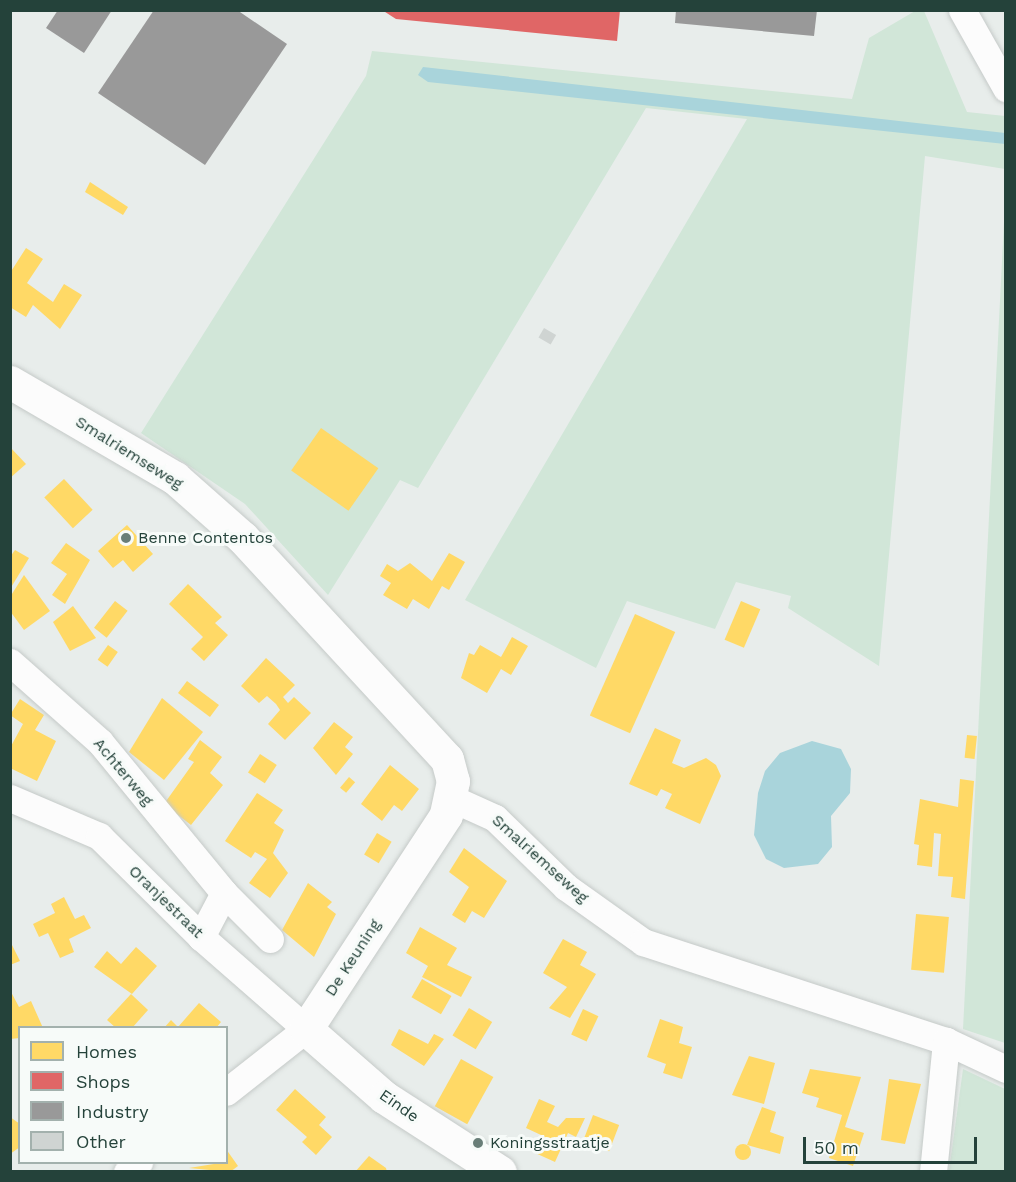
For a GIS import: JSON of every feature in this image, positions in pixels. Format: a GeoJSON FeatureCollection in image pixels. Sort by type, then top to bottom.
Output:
{"type":"FeatureCollection","features":[{"type":"Feature","properties":{"kind":"street"},"geometry":{"type":"LineString","coordinates":[[962,10],[1005,88]]}},
{"type":"Feature","properties":{"kind":"street","name":"Smalriemseweg"},"geometry":{"type":"LineString","coordinates":[[10,382],[175,478],[242,537],[447,759],[451,798],[495,818],[566,887],[643,942],[946,1041],[1005,1069]]}},
{"type":"Feature","properties":{"kind":"street","name":"Achterweg"},"geometry":{"type":"LineString","coordinates":[[10,662],[100,742],[224,893],[270,939]]}},
{"type":"Feature","properties":{"kind":"street","name":"Oranjestraat"},"geometry":{"type":"LineString","coordinates":[[10,798],[99,836],[201,937],[306,1029]]}},
{"type":"Feature","properties":{"kind":"street","name":"De Keuning"},"geometry":{"type":"LineString","coordinates":[[228,1090],[306,1029],[451,798]]}},
{"type":"Feature","properties":{"kind":"street"},"geometry":{"type":"LineString","coordinates":[[201,937],[224,893]]}},
{"type":"Feature","properties":{"kind":"street","name":"Einde"},"geometry":{"type":"LineString","coordinates":[[306,1029],[384,1097],[500,1172]]}},
{"type":"Feature","properties":{"kind":"street"},"geometry":{"type":"LineString","coordinates":[[933,1172],[946,1041]]}},
{"type":"Feature","properties":{"kind":"green space"},"geometry":{"type":"Polygon","coordinates":[[[915,11],[924,11],[967,112],[1005,116],[1005,169],[925,156],[879,666],[788,608],[791,596],[736,582],[715,629],[627,601],[596,668],[465,600],[747,119],[646,108],[418,488],[400,480],[328,595],[245,504],[141,433],[366,76],[372,51],[852,99],[869,38],[915,11]]]}},
{"type":"Feature","properties":{"kind":"green space"},"geometry":{"type":"Polygon","coordinates":[[[1005,202],[1006,1043],[963,1029],[1005,202]]]}},
{"type":"Feature","properties":{"kind":"green space"},"geometry":{"type":"Polygon","coordinates":[[[963,1069],[1005,1089],[1005,1171],[949,1171],[963,1069]]]}},
{"type":"Feature","properties":{"kind":"water"},"geometry":{"type":"Polygon","coordinates":[[[423,67],[1005,133],[1005,144],[428,82],[418,75],[423,67]]]}},
{"type":"Feature","properties":{"kind":"water"},"geometry":{"type":"Polygon","coordinates":[[[812,741],[841,749],[851,769],[850,793],[831,816],[832,847],[818,864],[784,868],[766,859],[754,835],[758,793],[765,771],[780,753],[812,741]]]}},
{"type":"Feature","properties":{"kind":"building: Homes"},"geometry":{"type":"Polygon","coordinates":[[[90,182],[128,207],[123,215],[85,192],[90,182]]]}},
{"type":"Feature","properties":{"kind":"building: Homes"},"geometry":{"type":"Polygon","coordinates":[[[26,248],[43,259],[27,283],[53,302],[64,284],[82,295],[60,329],[33,305],[26,317],[10,307],[10,273],[26,248]]]}},
{"type":"Feature","properties":{"kind":"building: Homes"},"geometry":{"type":"Polygon","coordinates":[[[321,428],[378,468],[349,511],[291,471],[321,428]]]}},
{"type":"Feature","properties":{"kind":"building: Homes"},"geometry":{"type":"Polygon","coordinates":[[[10,447],[26,464],[10,478],[10,447]]]}},
{"type":"Feature","properties":{"kind":"building: Homes"},"geometry":{"type":"Polygon","coordinates":[[[64,479],[93,510],[73,528],[44,497],[64,479]]]}},
{"type":"Feature","properties":{"kind":"building: Homes","name":"Benne Contentos"},"geometry":{"type":"Polygon","coordinates":[[[127,525],[153,554],[133,572],[123,560],[113,568],[98,551],[127,525]]]}},
{"type":"Feature","properties":{"kind":"building: Homes"},"geometry":{"type":"Polygon","coordinates":[[[66,543],[90,560],[65,604],[52,595],[67,574],[51,563],[66,543]]]}},
{"type":"Feature","properties":{"kind":"building: Homes"},"geometry":{"type":"Polygon","coordinates":[[[15,550],[29,558],[10,589],[10,557],[15,550]]]}},
{"type":"Feature","properties":{"kind":"building: Homes"},"geometry":{"type":"Polygon","coordinates":[[[449,553],[465,562],[449,590],[442,586],[429,609],[413,599],[407,609],[383,595],[391,583],[380,576],[387,564],[398,571],[410,563],[432,581],[449,553]]]}},
{"type":"Feature","properties":{"kind":"building: Homes"},"geometry":{"type":"Polygon","coordinates":[[[24,575],[50,611],[24,630],[10,611],[10,597],[24,575]]]}},
{"type":"Feature","properties":{"kind":"building: Homes"},"geometry":{"type":"Polygon","coordinates":[[[188,584],[222,617],[215,623],[228,635],[204,661],[191,649],[203,637],[169,604],[188,584]]]}},
{"type":"Feature","properties":{"kind":"building: Homes"},"geometry":{"type":"Polygon","coordinates":[[[115,601],[128,611],[107,638],[94,628],[115,601]]]}},
{"type":"Feature","properties":{"kind":"building: Homes"},"geometry":{"type":"Polygon","coordinates":[[[741,601],[760,609],[744,648],[725,640],[741,601]]]}},
{"type":"Feature","properties":{"kind":"building: Homes"},"geometry":{"type":"Polygon","coordinates":[[[73,606],[96,638],[70,651],[53,622],[73,606]]]}},
{"type":"Feature","properties":{"kind":"building: Homes"},"geometry":{"type":"Polygon","coordinates":[[[635,614],[675,632],[630,733],[590,715],[635,614]]]}},
{"type":"Feature","properties":{"kind":"building: Homes"},"geometry":{"type":"Polygon","coordinates":[[[512,637],[528,646],[511,675],[501,669],[487,693],[461,678],[469,653],[474,655],[480,645],[501,657],[512,637]]]}},
{"type":"Feature","properties":{"kind":"building: Homes"},"geometry":{"type":"Polygon","coordinates":[[[108,645],[118,652],[108,667],[98,660],[108,645]]]}},
{"type":"Feature","properties":{"kind":"building: Homes"},"geometry":{"type":"Polygon","coordinates":[[[266,658],[295,685],[283,697],[288,703],[294,697],[311,713],[285,740],[268,724],[280,710],[276,704],[267,696],[259,703],[241,686],[266,658]]]}},
{"type":"Feature","properties":{"kind":"building: Homes"},"geometry":{"type":"Polygon","coordinates":[[[187,681],[219,705],[210,717],[178,693],[187,681]]]}},
{"type":"Feature","properties":{"kind":"building: Homes"},"geometry":{"type":"Polygon","coordinates":[[[162,698],[203,732],[164,780],[129,752],[162,698]]]}},
{"type":"Feature","properties":{"kind":"building: Homes"},"geometry":{"type":"Polygon","coordinates":[[[20,699],[44,715],[35,730],[56,741],[37,781],[10,768],[10,748],[23,724],[10,715],[20,699]]]}},
{"type":"Feature","properties":{"kind":"building: Homes"},"geometry":{"type":"Polygon","coordinates":[[[334,722],[353,737],[345,747],[353,754],[336,775],[313,748],[334,722]]]}},
{"type":"Feature","properties":{"kind":"building: Homes"},"geometry":{"type":"Polygon","coordinates":[[[655,728],[681,740],[672,763],[684,768],[706,758],[716,765],[721,776],[700,824],[665,808],[672,794],[661,789],[657,796],[629,784],[655,728]]]}},
{"type":"Feature","properties":{"kind":"building: Homes"},"geometry":{"type":"Polygon","coordinates":[[[967,735],[977,736],[975,759],[965,758],[967,735]]]}},
{"type":"Feature","properties":{"kind":"building: Homes"},"geometry":{"type":"Polygon","coordinates":[[[200,740],[222,757],[210,773],[223,785],[191,825],[164,804],[194,762],[188,759],[200,740]]]}},
{"type":"Feature","properties":{"kind":"building: Homes"},"geometry":{"type":"Polygon","coordinates":[[[260,754],[277,765],[265,783],[248,772],[260,754]]]}},
{"type":"Feature","properties":{"kind":"building: Homes"},"geometry":{"type":"Polygon","coordinates":[[[390,765],[419,789],[402,811],[394,805],[382,821],[361,804],[390,765]]]}},
{"type":"Feature","properties":{"kind":"building: Homes"},"geometry":{"type":"Polygon","coordinates":[[[349,777],[355,782],[346,793],[340,788],[349,777]]]}},
{"type":"Feature","properties":{"kind":"building: Homes"},"geometry":{"type":"Polygon","coordinates":[[[960,779],[974,781],[965,899],[951,897],[953,877],[938,876],[941,834],[934,833],[932,867],[917,865],[919,845],[914,844],[920,799],[958,807],[960,779]]]}},
{"type":"Feature","properties":{"kind":"building: Homes"},"geometry":{"type":"Polygon","coordinates":[[[257,793],[283,810],[274,823],[284,830],[273,853],[288,873],[270,898],[249,883],[267,859],[255,852],[251,858],[225,841],[257,793]]]}},
{"type":"Feature","properties":{"kind":"building: Homes"},"geometry":{"type":"Polygon","coordinates":[[[377,833],[392,842],[379,863],[364,854],[377,833]]]}},
{"type":"Feature","properties":{"kind":"building: Homes"},"geometry":{"type":"Polygon","coordinates":[[[464,848],[507,881],[484,918],[472,911],[465,923],[452,915],[469,887],[449,872],[464,848]]]}},
{"type":"Feature","properties":{"kind":"building: Homes"},"geometry":{"type":"Polygon","coordinates":[[[308,883],[332,902],[327,907],[336,914],[314,957],[282,930],[308,883]]]}},
{"type":"Feature","properties":{"kind":"building: Homes"},"geometry":{"type":"Polygon","coordinates":[[[64,897],[75,919],[84,915],[91,928],[69,939],[74,952],[60,958],[48,933],[39,937],[33,924],[55,913],[51,904],[64,897]]]}},
{"type":"Feature","properties":{"kind":"building: Homes"},"geometry":{"type":"Polygon","coordinates":[[[916,914],[949,917],[944,973],[911,970],[916,914]]]}},
{"type":"Feature","properties":{"kind":"building: Homes"},"geometry":{"type":"Polygon","coordinates":[[[420,927],[457,948],[447,965],[472,977],[461,997],[422,977],[428,966],[406,953],[420,927]]]}},
{"type":"Feature","properties":{"kind":"building: Homes"},"geometry":{"type":"Polygon","coordinates":[[[563,939],[587,952],[580,965],[596,974],[570,1018],[549,1008],[567,987],[543,973],[563,939]]]}},
{"type":"Feature","properties":{"kind":"building: Homes"},"geometry":{"type":"Polygon","coordinates":[[[10,941],[20,961],[10,965],[10,941]]]}},
{"type":"Feature","properties":{"kind":"building: Homes"},"geometry":{"type":"Polygon","coordinates":[[[136,947],[157,966],[132,994],[94,967],[107,951],[121,964],[136,947]]]}},
{"type":"Feature","properties":{"kind":"building: Homes"},"geometry":{"type":"Polygon","coordinates":[[[422,979],[451,996],[441,1014],[412,997],[422,979]]]}},
{"type":"Feature","properties":{"kind":"building: Homes"},"geometry":{"type":"Polygon","coordinates":[[[10,990],[19,1007],[31,1001],[42,1026],[18,1026],[18,1038],[10,1039],[10,990]]]}},
{"type":"Feature","properties":{"kind":"building: Homes"},"geometry":{"type":"Polygon","coordinates":[[[131,994],[148,1010],[134,1026],[114,1026],[107,1020],[131,994]]]}},
{"type":"Feature","properties":{"kind":"building: Homes"},"geometry":{"type":"Polygon","coordinates":[[[199,1003],[221,1022],[218,1026],[179,1026],[199,1003]]]}},
{"type":"Feature","properties":{"kind":"building: Homes"},"geometry":{"type":"Polygon","coordinates":[[[469,1008],[492,1022],[476,1049],[453,1035],[469,1008]]]}},
{"type":"Feature","properties":{"kind":"building: Homes"},"geometry":{"type":"Polygon","coordinates":[[[583,1009],[598,1016],[587,1042],[571,1034],[583,1009]]]}},
{"type":"Feature","properties":{"kind":"building: Homes"},"geometry":{"type":"Polygon","coordinates":[[[660,1019],[683,1027],[679,1043],[692,1047],[682,1079],[663,1073],[666,1064],[647,1057],[660,1019]]]}},
{"type":"Feature","properties":{"kind":"building: Homes"},"geometry":{"type":"Polygon","coordinates":[[[171,1020],[177,1026],[166,1026],[171,1020]]]}},
{"type":"Feature","properties":{"kind":"building: Homes"},"geometry":{"type":"Polygon","coordinates":[[[399,1029],[428,1044],[434,1034],[444,1039],[424,1066],[391,1045],[399,1029]]]}},
{"type":"Feature","properties":{"kind":"building: Homes"},"geometry":{"type":"Polygon","coordinates":[[[749,1056],[775,1063],[764,1104],[732,1095],[749,1056]]]}},
{"type":"Feature","properties":{"kind":"building: Homes"},"geometry":{"type":"Polygon","coordinates":[[[461,1059],[493,1077],[467,1124],[435,1106],[461,1059]]]}},
{"type":"Feature","properties":{"kind":"building: Homes"},"geometry":{"type":"Polygon","coordinates":[[[810,1069],[861,1077],[845,1127],[864,1133],[853,1166],[829,1158],[842,1115],[816,1107],[819,1098],[802,1093],[810,1069]]]}},
{"type":"Feature","properties":{"kind":"building: Homes"},"geometry":{"type":"Polygon","coordinates":[[[889,1079],[921,1084],[905,1144],[881,1140],[889,1079]]]}},
{"type":"Feature","properties":{"kind":"building: Homes"},"geometry":{"type":"Polygon","coordinates":[[[295,1089],[326,1117],[319,1125],[332,1137],[316,1155],[302,1142],[307,1137],[276,1110],[295,1089]]]}},
{"type":"Feature","properties":{"kind":"building: Homes"},"geometry":{"type":"Polygon","coordinates":[[[539,1099],[555,1106],[547,1122],[558,1127],[566,1118],[585,1118],[576,1137],[568,1133],[555,1162],[533,1152],[541,1135],[526,1128],[539,1099]]]}},
{"type":"Feature","properties":{"kind":"building: Homes"},"geometry":{"type":"Polygon","coordinates":[[[762,1107],[776,1112],[770,1132],[784,1137],[780,1154],[747,1145],[762,1107]]]}},
{"type":"Feature","properties":{"kind":"building: Homes"},"geometry":{"type":"Polygon","coordinates":[[[593,1115],[619,1125],[609,1151],[583,1141],[593,1115]]]}},
{"type":"Feature","properties":{"kind":"building: Homes"},"geometry":{"type":"Polygon","coordinates":[[[10,1117],[18,1123],[18,1148],[10,1154],[10,1117]]]}},
{"type":"Feature","properties":{"kind":"building: Homes"},"geometry":{"type":"Polygon","coordinates":[[[743,1144],[751,1152],[743,1160],[735,1152],[743,1144]]]}},
{"type":"Feature","properties":{"kind":"building: Homes"},"geometry":{"type":"Polygon","coordinates":[[[228,1152],[238,1166],[230,1172],[189,1168],[228,1164],[228,1152]]]}},
{"type":"Feature","properties":{"kind":"building: Homes"},"geometry":{"type":"Polygon","coordinates":[[[369,1156],[386,1168],[387,1172],[355,1172],[369,1156]]]}},
{"type":"Feature","properties":{"kind":"building: Shops"},"geometry":{"type":"Polygon","coordinates":[[[382,10],[620,10],[617,41],[396,19],[382,10]]]}},
{"type":"Feature","properties":{"kind":"building: Industry"},"geometry":{"type":"Polygon","coordinates":[[[58,10],[112,10],[84,53],[46,28],[58,10]]]}},
{"type":"Feature","properties":{"kind":"building: Industry"},"geometry":{"type":"Polygon","coordinates":[[[154,10],[237,10],[287,44],[205,165],[98,93],[154,10]]]}},
{"type":"Feature","properties":{"kind":"building: Industry"},"geometry":{"type":"Polygon","coordinates":[[[676,10],[817,10],[814,36],[675,23],[676,10]]]}},
{"type":"Feature","properties":{"kind":"building: Other"},"geometry":{"type":"Polygon","coordinates":[[[544,328],[556,335],[551,345],[538,338],[544,328]]]}},
{"type":"Feature","properties":{"kind":"place","name":"Benne Contentos"},"geometry":{"type":"Point","coordinates":[126,538]}},
{"type":"Feature","properties":{"kind":"place","name":"Koningsstraatje"},"geometry":{"type":"Point","coordinates":[478,1143]}}]}
